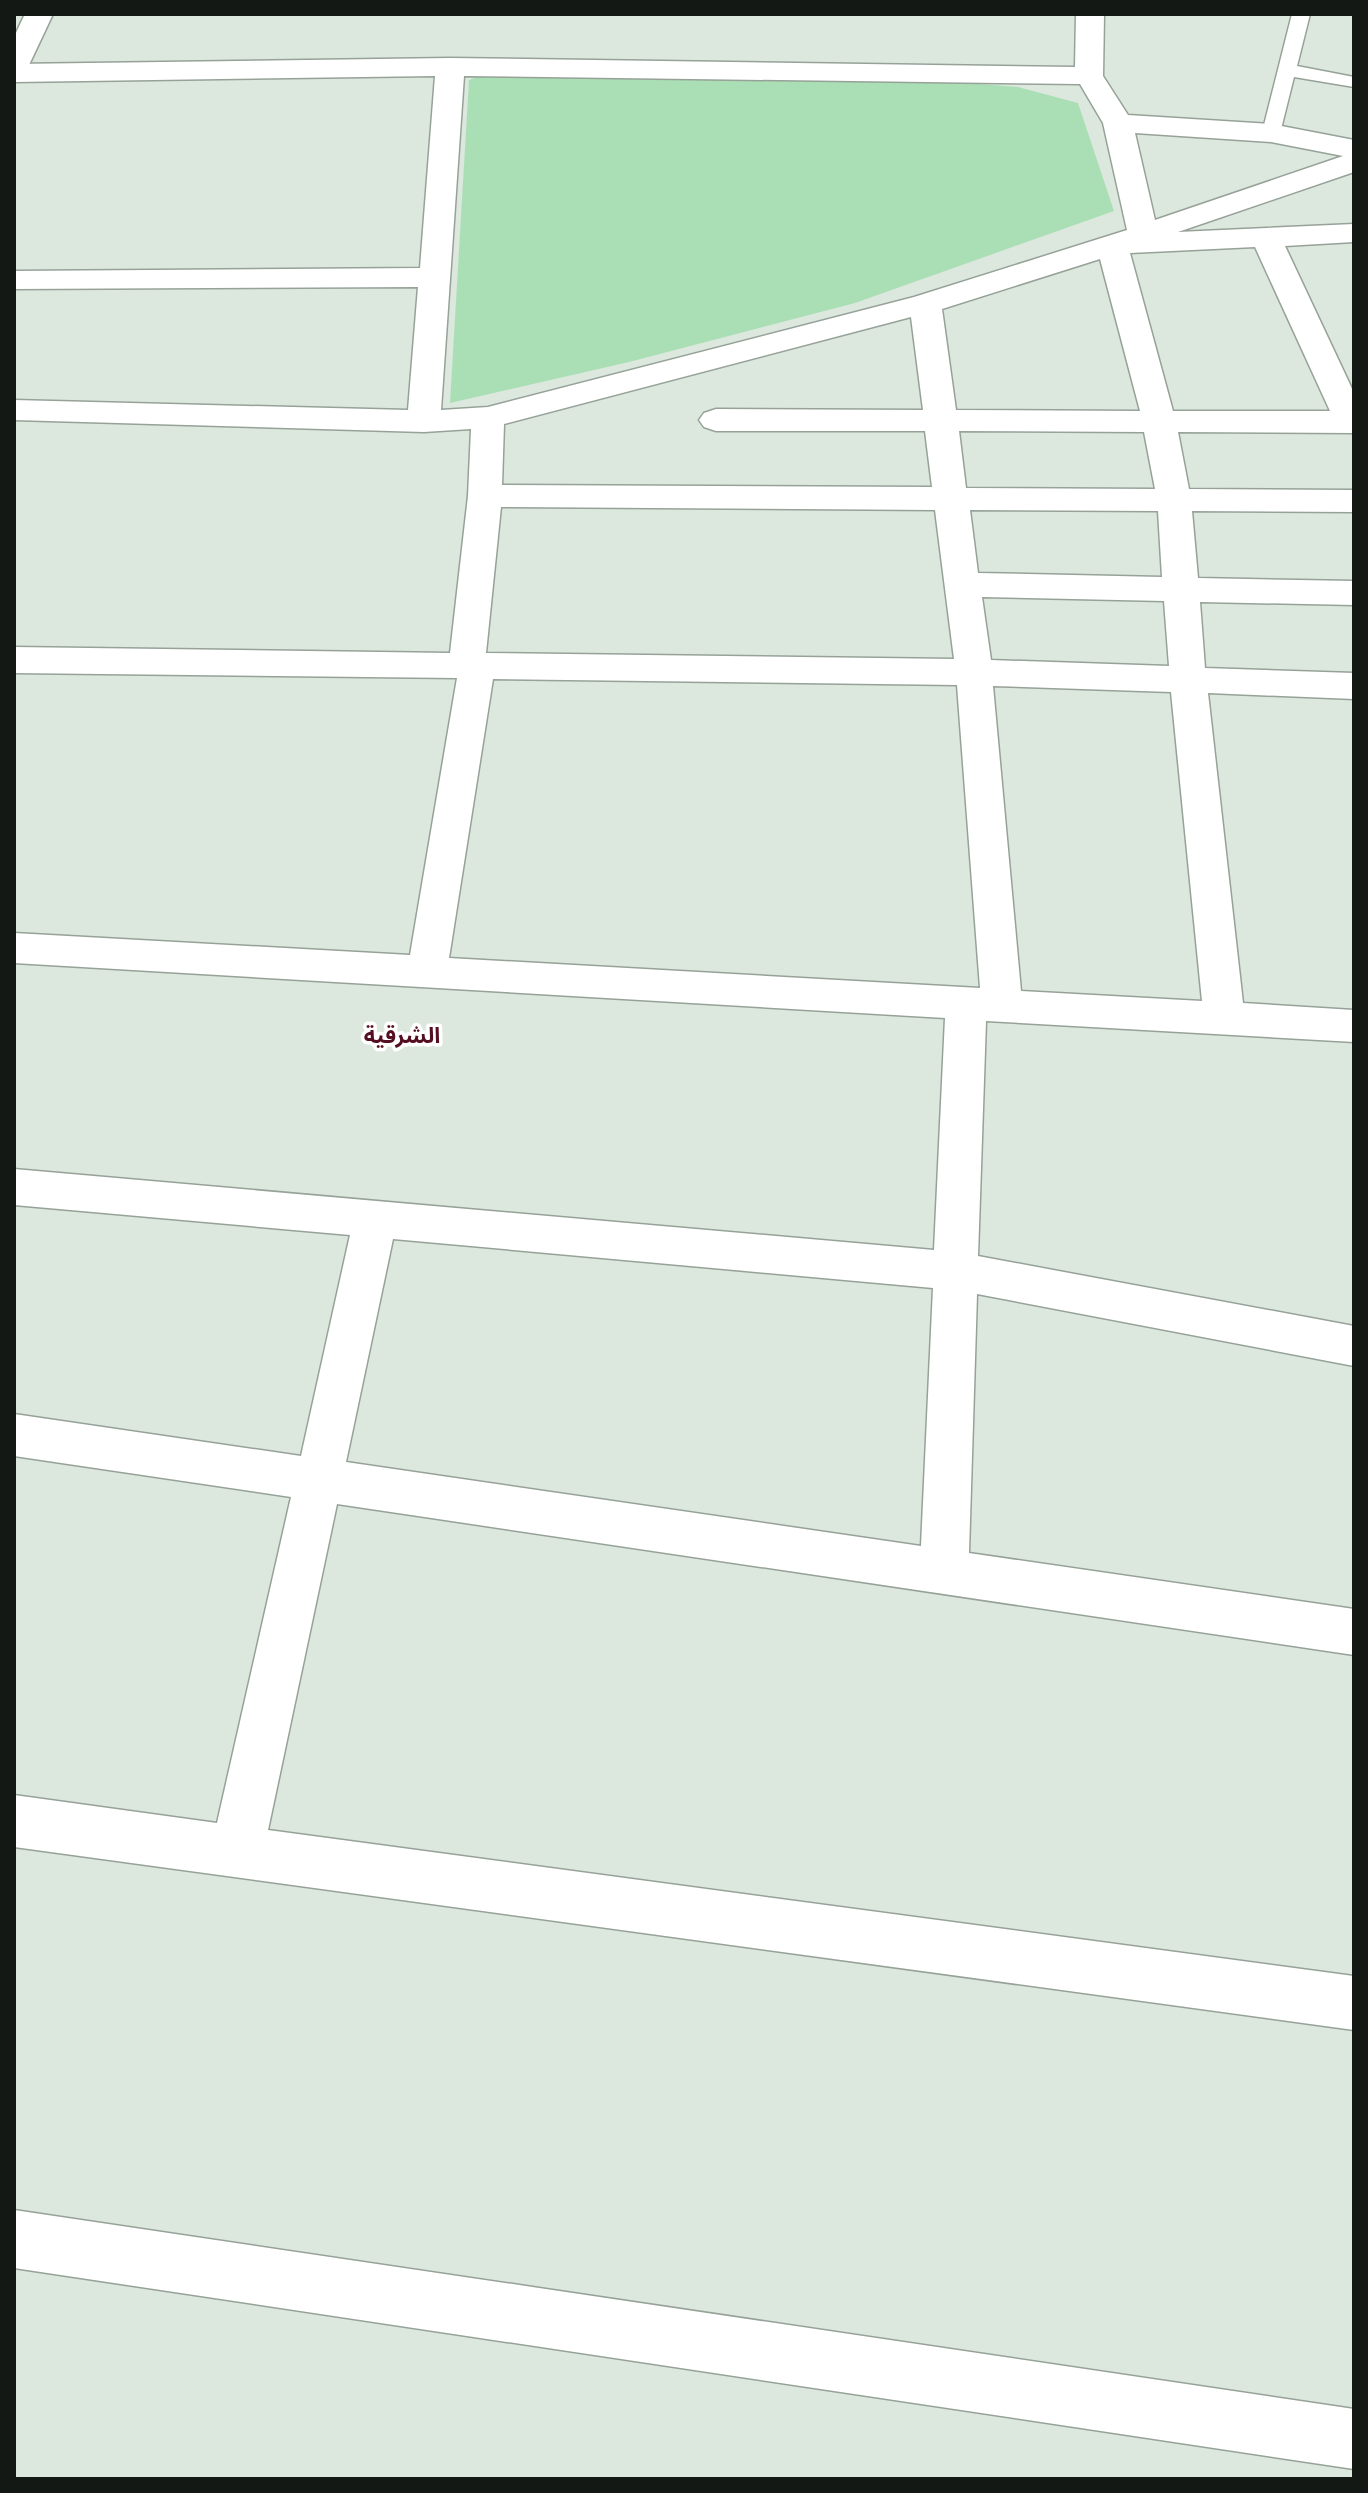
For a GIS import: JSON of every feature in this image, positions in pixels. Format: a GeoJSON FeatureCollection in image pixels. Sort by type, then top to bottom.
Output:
{"type":"FeatureCollection","features":[{"type":"Feature","properties":{"kind":"street"},"geometry":{"type":"LineString","coordinates":[[1090,14],[1089,76],[1118,123],[1128,240],[1174,500],[1188,680],[1224,1018]]}},
{"type":"Feature","properties":{"kind":"street"},"geometry":{"type":"LineString","coordinates":[[14,67],[41,17]]}},
{"type":"Feature","properties":{"kind":"street"},"geometry":{"type":"LineString","coordinates":[[14,73],[450,67],[1089,76]]}},
{"type":"Feature","properties":{"kind":"street"},"geometry":{"type":"LineString","coordinates":[[424,421],[450,67]]}},
{"type":"Feature","properties":{"kind":"street"},"geometry":{"type":"LineString","coordinates":[[1118,123],[1271,133],[1354,149]]}},
{"type":"Feature","properties":{"kind":"street"},"geometry":{"type":"LineString","coordinates":[[14,410],[424,421],[488,418],[925,304],[1128,240],[1354,162]]}},
{"type":"Feature","properties":{"kind":"street"},"geometry":{"type":"LineString","coordinates":[[1128,240],[1267,239],[1354,233]]}},
{"type":"Feature","properties":{"kind":"street"},"geometry":{"type":"LineString","coordinates":[[716,420],[1352,422],[1267,239]]}},
{"type":"Feature","properties":{"kind":"street"},"geometry":{"type":"LineString","coordinates":[[14,280],[435,277]]}},
{"type":"Feature","properties":{"kind":"street"},"geometry":{"type":"LineString","coordinates":[[925,304],[974,672],[984,1004],[955,1271],[944,1571]]}},
{"type":"Feature","properties":{"kind":"street"},"geometry":{"type":"LineString","coordinates":[[427,972],[472,666],[488,418]]}},
{"type":"Feature","properties":{"kind":"street"},"geometry":{"type":"LineString","coordinates":[[485,496],[1354,501]]}},
{"type":"Feature","properties":{"kind":"street"},"geometry":{"type":"LineString","coordinates":[[963,585],[1354,593]]}},
{"type":"Feature","properties":{"kind":"street"},"geometry":{"type":"LineString","coordinates":[[14,660],[974,672],[1354,686]]}},
{"type":"Feature","properties":{"kind":"street"},"geometry":{"type":"LineString","coordinates":[[14,948],[1354,1026]]}},
{"type":"Feature","properties":{"kind":"street"},"geometry":{"type":"LineString","coordinates":[[14,1187],[955,1271],[1354,1346]]}},
{"type":"Feature","properties":{"kind":"street"},"geometry":{"type":"LineString","coordinates":[[237,1851],[376,1219]]}},
{"type":"Feature","properties":{"kind":"street"},"geometry":{"type":"LineString","coordinates":[[14,1435],[1354,1632]]}},
{"type":"Feature","properties":{"kind":"street"},"geometry":{"type":"LineString","coordinates":[[14,1821],[1354,2003]]}},
{"type":"Feature","properties":{"kind":"street"},"geometry":{"type":"LineString","coordinates":[[14,2239],[1354,2439]]}},
{"type":"Feature","properties":{"kind":"lane"},"geometry":{"type":"LineString","coordinates":[[1271,133],[1301,14]]}},
{"type":"Feature","properties":{"kind":"lane"},"geometry":{"type":"LineString","coordinates":[[1288,70],[1354,82]]}},
{"type":"Feature","properties":{"kind":"green space"},"geometry":{"type":"Polygon","coordinates":[[[489,72],[928,80],[1018,87],[1078,103],[1114,211],[855,303],[629,362],[450,403],[469,80],[489,72]]]}},
{"type":"Feature","properties":{"kind":"district","name":"الشرقية"},"geometry":{"type":"Point","coordinates":[402,1035]}}]}
